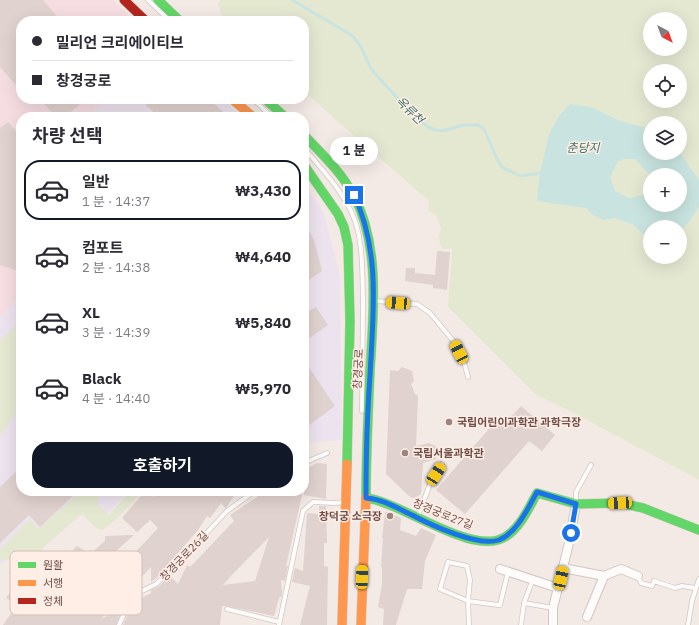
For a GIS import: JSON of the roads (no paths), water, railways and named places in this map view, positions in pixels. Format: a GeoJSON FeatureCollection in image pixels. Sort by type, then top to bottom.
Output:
{"type":"FeatureCollection","features":[{"type":"Feature","properties":{"kind":"main road"},"geometry":{"type":"LineString","coordinates":[[124,0],[141,16]]}},
{"type":"Feature","properties":{"kind":"main road"},"geometry":{"type":"LineString","coordinates":[[158,0],[175,16]]}},
{"type":"Feature","properties":{"kind":"main road"},"geometry":{"type":"LineString","coordinates":[[238,104],[247,112]]}},
{"type":"Feature","properties":{"kind":"main road"},"geometry":{"type":"LineString","coordinates":[[271,104],[279,112]]}},
{"type":"Feature","properties":{"kind":"main road","name":"창경궁로"},"geometry":{"type":"LineString","coordinates":[[309,140],[333,166],[354,195],[360,208],[370,242],[373,269],[373,301],[366,452],[366,498],[360,625]]}},
{"type":"Feature","properties":{"kind":"main road","name":"창경궁로"},"geometry":{"type":"LineString","coordinates":[[309,173],[338,214],[344,228],[348,245],[350,321],[346,502],[341,622]]}},
{"type":"Feature","properties":{"kind":"main road","name":"창경궁로27길"},"geometry":{"type":"LineString","coordinates":[[366,498],[384,501],[417,518],[468,539],[483,541],[499,540],[510,532],[523,518],[537,492],[576,504],[620,503],[635,506],[699,530]]}},
{"type":"Feature","properties":{"kind":"street"},"geometry":{"type":"LineString","coordinates":[[553,625],[553,608],[576,504]]}},
{"type":"Feature","properties":{"kind":"street"},"geometry":{"type":"LineString","coordinates":[[563,568],[604,576],[621,569],[638,576]]}},
{"type":"Feature","properties":{"kind":"street"},"geometry":{"type":"LineString","coordinates":[[500,569],[558,588]]}},
{"type":"Feature","properties":{"kind":"street"},"geometry":{"type":"LineString","coordinates":[[587,617],[604,576]]}},
{"type":"Feature","properties":{"kind":"lane"},"geometry":{"type":"LineString","coordinates":[[148,0],[165,16]]}},
{"type":"Feature","properties":{"kind":"lane"},"geometry":{"type":"LineString","coordinates":[[258,104],[267,112]]}},
{"type":"Feature","properties":{"kind":"lane"},"geometry":{"type":"LineString","coordinates":[[309,154],[329,177],[350,209],[359,237],[362,281],[362,414]]}},
{"type":"Feature","properties":{"kind":"lane"},"geometry":{"type":"LineString","coordinates":[[373,301],[417,304],[430,313],[455,343],[464,362],[468,377]]}},
{"type":"Feature","properties":{"kind":"lane"},"geometry":{"type":"LineString","coordinates":[[309,461],[327,453]]}},
{"type":"Feature","properties":{"kind":"lane"},"geometry":{"type":"LineString","coordinates":[[417,518],[430,484],[442,464]]}},
{"type":"Feature","properties":{"kind":"lane"},"geometry":{"type":"LineString","coordinates":[[576,504],[576,492],[591,465]]}},
{"type":"Feature","properties":{"kind":"lane","name":"창경궁로26길"},"geometry":{"type":"LineString","coordinates":[[142,591],[156,584],[174,568],[227,511],[248,496]]}},
{"type":"Feature","properties":{"kind":"lane"},"geometry":{"type":"LineString","coordinates":[[227,609],[279,623],[303,511],[312,502],[346,502]]}},
{"type":"Feature","properties":{"kind":"lane"},"geometry":{"type":"LineString","coordinates":[[360,517],[360,557],[363,562]]}},
{"type":"Feature","properties":{"kind":"lane"},"geometry":{"type":"LineString","coordinates":[[469,625],[468,601],[470,580],[467,566],[448,562],[440,588],[468,601],[498,606],[500,605],[508,572]]}},
{"type":"Feature","properties":{"kind":"lane"},"geometry":{"type":"LineString","coordinates":[[638,576],[641,583],[652,586],[654,581],[675,588],[682,586],[696,588]]}},
{"type":"Feature","properties":{"kind":"lane"},"geometry":{"type":"LineString","coordinates":[[521,625],[524,603],[533,579]]}},
{"type":"Feature","properties":{"kind":"lane"},"geometry":{"type":"LineString","coordinates":[[688,625],[692,601],[699,579]]}},
{"type":"Feature","properties":{"kind":"lane"},"geometry":{"type":"LineString","coordinates":[[524,603],[553,608]]}},
{"type":"Feature","properties":{"kind":"lane","name":"창경궁로26길"},"geometry":{"type":"LineString","coordinates":[[119,625],[124,615]]}},
{"type":"Feature","properties":{"kind":"water","name":"춘당지"},"geometry":{"type":"Polygon","coordinates":[[[570,104],[591,107],[620,121],[643,127],[643,160],[685,160],[699,180],[699,206],[687,224],[687,220],[643,220],[643,234],[632,224],[614,218],[603,220],[593,215],[586,208],[537,201],[540,173],[549,134],[559,116],[570,104]]]}},
{"type":"Feature","properties":{"kind":"waterway","name":"옥류천"},"geometry":{"type":"LineString","coordinates":[[292,0],[353,36],[361,47],[371,69],[409,111],[428,127],[443,131],[463,125],[478,125],[484,129],[498,161],[503,168],[521,176],[540,173]]}},
{"type":"Feature","properties":{"kind":"place","name":"국립어린이과학관 과학극장"},"geometry":{"type":"Point","coordinates":[449,422]}},
{"type":"Feature","properties":{"kind":"place","name":"국립서울과학관"},"geometry":{"type":"Point","coordinates":[405,453]}},
{"type":"Feature","properties":{"kind":"place","name":"창덕궁 소극장"},"geometry":{"type":"Point","coordinates":[390,516]}}]}
